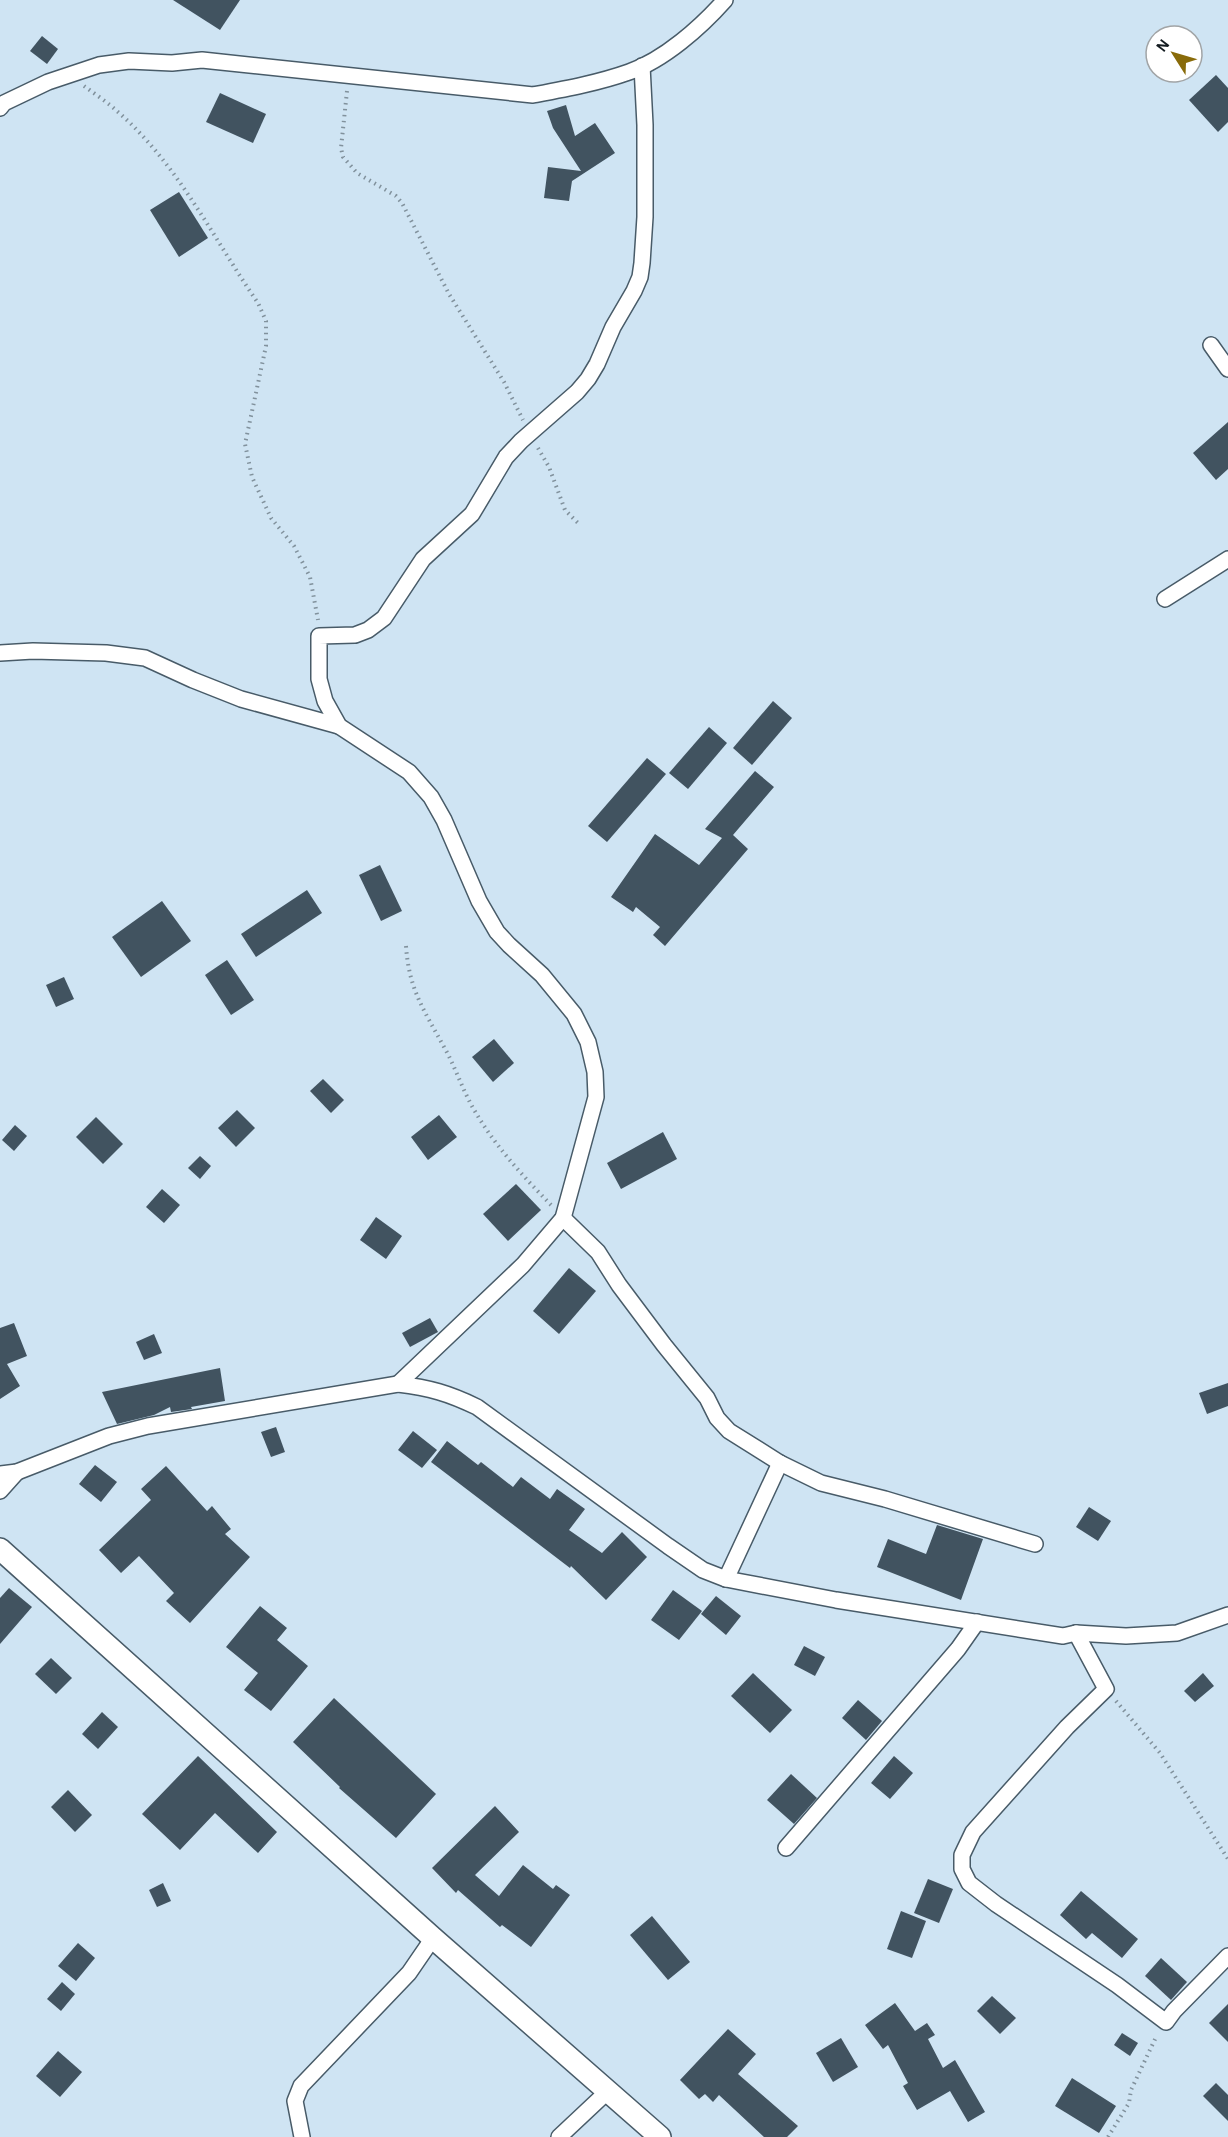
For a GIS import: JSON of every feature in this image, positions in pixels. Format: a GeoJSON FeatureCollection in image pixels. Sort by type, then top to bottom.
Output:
{"type":"FeatureCollection","features":[{"type":"Feature","properties":{"kind":"street"},"geometry":{"type":"LineString","coordinates":[[1,102],[68,74],[99,65],[129,61],[172,63],[202,60],[533,95],[585,84],[629,72],[642,66],[675,46],[725,0]]}},
{"type":"Feature","properties":{"kind":"street"},"geometry":{"type":"LineString","coordinates":[[339,726],[325,701],[319,679],[319,636],[356,634],[368,630],[384,618],[423,559],[472,514],[512,450],[570,399],[588,379],[640,277],[645,238],[645,125],[642,66]]}},
{"type":"Feature","properties":{"kind":"street"},"geometry":{"type":"LineString","coordinates":[[1211,345],[1228,369]]}},
{"type":"Feature","properties":{"kind":"street"},"geometry":{"type":"LineString","coordinates":[[1165,599],[1228,559]]}},
{"type":"Feature","properties":{"kind":"street"},"geometry":{"type":"LineString","coordinates":[[0,653],[33,651],[106,653],[145,658],[241,699],[339,726],[409,772],[431,797],[444,820],[479,901],[497,932],[542,975],[574,1014],[588,1042],[595,1072],[596,1097],[564,1218],[523,1265],[398,1384]]}},
{"type":"Feature","properties":{"kind":"street"},"geometry":{"type":"LineString","coordinates":[[564,1218],[598,1252],[619,1285],[707,1398],[717,1418],[729,1431],[780,1463],[821,1483],[885,1499],[1035,1544]]}},
{"type":"Feature","properties":{"kind":"street"},"geometry":{"type":"LineString","coordinates":[[0,1474],[17,1472],[109,1436],[148,1426],[398,1384],[431,1388],[452,1394],[477,1407],[668,1546],[703,1570],[726,1579],[836,1600],[1063,1636],[1076,1633],[1126,1636],[1177,1633],[1226,1620]]}},
{"type":"Feature","properties":{"kind":"street"},"geometry":{"type":"LineString","coordinates":[[726,1579],[780,1463]]}},
{"type":"Feature","properties":{"kind":"street"},"geometry":{"type":"LineString","coordinates":[[0,1491],[17,1472]]}},
{"type":"Feature","properties":{"kind":"street"},"geometry":{"type":"LineString","coordinates":[[0,1549],[433,1938],[660,2137]]}},
{"type":"Feature","properties":{"kind":"street"},"geometry":{"type":"LineString","coordinates":[[786,1848],[958,1649],[977,1623]]}},
{"type":"Feature","properties":{"kind":"street"},"geometry":{"type":"LineString","coordinates":[[1076,1633],[1106,1689],[1067,1727],[973,1832],[962,1855],[962,1869],[969,1883],[996,1904],[1117,1985],[1166,2022],[1228,1956]]}},
{"type":"Feature","properties":{"kind":"street"},"geometry":{"type":"LineString","coordinates":[[302,2137],[295,2101],[301,2086],[409,1973],[433,1938]]}},
{"type":"Feature","properties":{"kind":"street"},"geometry":{"type":"LineString","coordinates":[[559,2137],[608,2091]]}},
{"type":"Feature","properties":{"kind":"path"},"geometry":{"type":"LineString","coordinates":[[68,74],[117,110],[180,181],[258,303],[266,321],[266,346],[245,444],[252,477],[271,518],[294,546],[310,577],[318,616],[319,636]]}},
{"type":"Feature","properties":{"kind":"path"},"geometry":{"type":"LineString","coordinates":[[348,75],[341,137],[343,158],[357,173],[396,196],[402,203],[449,294],[504,382],[549,467],[565,510],[580,525]]}},
{"type":"Feature","properties":{"kind":"path"},"geometry":{"type":"LineString","coordinates":[[406,946],[407,967],[425,1017],[460,1078],[475,1112],[507,1158],[564,1218]]}},
{"type":"Feature","properties":{"kind":"path"},"geometry":{"type":"LineString","coordinates":[[1106,1689],[1160,1754],[1228,1859]]}},
{"type":"Feature","properties":{"kind":"path"},"geometry":{"type":"LineString","coordinates":[[1108,2137],[1129,2103],[1131,2090],[1139,2070],[1156,2035],[1166,2022]]}},
{"type":"Feature","properties":{"kind":"building"},"geometry":{"type":"Polygon","coordinates":[[[173,0],[240,0],[220,30],[173,0]]]}},
{"type":"Feature","properties":{"kind":"building"},"geometry":{"type":"Polygon","coordinates":[[[42,36],[58,49],[47,64],[30,51],[42,36]]]}},
{"type":"Feature","properties":{"kind":"building"},"geometry":{"type":"Polygon","coordinates":[[[1216,75],[1228,88],[1228,122],[1218,132],[1189,100],[1216,75]]]}},
{"type":"Feature","properties":{"kind":"building"},"geometry":{"type":"Polygon","coordinates":[[[220,93],[266,114],[253,143],[206,122],[220,93]]]}},
{"type":"Feature","properties":{"kind":"building"},"geometry":{"type":"Polygon","coordinates":[[[566,105],[575,136],[595,123],[615,153],[572,181],[569,201],[544,198],[548,167],[581,171],[553,128],[547,111],[566,105]]]}},
{"type":"Feature","properties":{"kind":"building"},"geometry":{"type":"Polygon","coordinates":[[[179,192],[208,238],[179,257],[150,210],[179,192]]]}},
{"type":"Feature","properties":{"kind":"building"},"geometry":{"type":"Polygon","coordinates":[[[1228,422],[1228,469],[1216,480],[1193,453],[1228,422]]]}},
{"type":"Feature","properties":{"kind":"building"},"geometry":{"type":"Polygon","coordinates":[[[773,701],[792,718],[752,765],[733,748],[773,701]]]}},
{"type":"Feature","properties":{"kind":"building"},"geometry":{"type":"Polygon","coordinates":[[[709,727],[727,743],[688,789],[669,773],[709,727]]]}},
{"type":"Feature","properties":{"kind":"building"},"geometry":{"type":"Polygon","coordinates":[[[647,758],[666,774],[607,842],[588,826],[647,758]]]}},
{"type":"Feature","properties":{"kind":"building"},"geometry":{"type":"Polygon","coordinates":[[[755,771],[774,787],[733,835],[748,849],[665,946],[653,935],[660,927],[636,907],[633,912],[611,897],[655,834],[699,865],[722,838],[705,829],[755,771]]]}},
{"type":"Feature","properties":{"kind":"building"},"geometry":{"type":"Polygon","coordinates":[[[380,865],[402,911],[381,921],[359,875],[380,865]]]}},
{"type":"Feature","properties":{"kind":"building"},"geometry":{"type":"Polygon","coordinates":[[[307,890],[322,913],[256,957],[241,934],[307,890]]]}},
{"type":"Feature","properties":{"kind":"building"},"geometry":{"type":"Polygon","coordinates":[[[162,901],[191,941],[141,977],[112,937],[162,901]]]}},
{"type":"Feature","properties":{"kind":"building"},"geometry":{"type":"Polygon","coordinates":[[[227,960],[254,1000],[231,1015],[205,975],[227,960]]]}},
{"type":"Feature","properties":{"kind":"building"},"geometry":{"type":"Polygon","coordinates":[[[64,977],[74,999],[56,1007],[46,985],[64,977]]]}},
{"type":"Feature","properties":{"kind":"building"},"geometry":{"type":"Polygon","coordinates":[[[494,1039],[514,1063],[493,1082],[472,1057],[494,1039]]]}},
{"type":"Feature","properties":{"kind":"building"},"geometry":{"type":"Polygon","coordinates":[[[323,1079],[344,1100],[331,1113],[310,1091],[323,1079]]]}},
{"type":"Feature","properties":{"kind":"building"},"geometry":{"type":"Polygon","coordinates":[[[237,1110],[255,1128],[236,1147],[218,1128],[237,1110]]]}},
{"type":"Feature","properties":{"kind":"building"},"geometry":{"type":"Polygon","coordinates":[[[439,1115],[457,1137],[428,1160],[411,1137],[439,1115]]]}},
{"type":"Feature","properties":{"kind":"building"},"geometry":{"type":"Polygon","coordinates":[[[96,1117],[123,1144],[103,1164],[76,1137],[96,1117]]]}},
{"type":"Feature","properties":{"kind":"building"},"geometry":{"type":"Polygon","coordinates":[[[15,1125],[27,1136],[14,1151],[2,1140],[15,1125]]]}},
{"type":"Feature","properties":{"kind":"building"},"geometry":{"type":"Polygon","coordinates":[[[663,1132],[677,1159],[621,1189],[607,1163],[663,1132]]]}},
{"type":"Feature","properties":{"kind":"building"},"geometry":{"type":"Polygon","coordinates":[[[200,1156],[211,1166],[200,1179],[188,1168],[200,1156]]]}},
{"type":"Feature","properties":{"kind":"building"},"geometry":{"type":"Polygon","coordinates":[[[516,1184],[541,1210],[508,1241],[483,1214],[516,1184]]]}},
{"type":"Feature","properties":{"kind":"building"},"geometry":{"type":"Polygon","coordinates":[[[162,1189],[180,1205],[164,1223],[146,1207],[162,1189]]]}},
{"type":"Feature","properties":{"kind":"building"},"geometry":{"type":"Polygon","coordinates":[[[376,1217],[402,1236],[386,1259],[360,1240],[376,1217]]]}},
{"type":"Feature","properties":{"kind":"building"},"geometry":{"type":"Polygon","coordinates":[[[569,1268],[596,1291],[559,1334],[533,1311],[569,1268]]]}},
{"type":"Feature","properties":{"kind":"building"},"geometry":{"type":"Polygon","coordinates":[[[430,1318],[438,1332],[410,1347],[402,1333],[430,1318]]]}},
{"type":"Feature","properties":{"kind":"building"},"geometry":{"type":"Polygon","coordinates":[[[14,1323],[27,1356],[7,1364],[20,1386],[0,1399],[0,1328],[14,1323]]]}},
{"type":"Feature","properties":{"kind":"building"},"geometry":{"type":"Polygon","coordinates":[[[154,1334],[162,1353],[144,1360],[136,1342],[154,1334]]]}},
{"type":"Feature","properties":{"kind":"building"},"geometry":{"type":"Polygon","coordinates":[[[220,1368],[225,1401],[191,1407],[192,1409],[171,1412],[170,1407],[154,1415],[117,1424],[102,1392],[220,1368]]]}},
{"type":"Feature","properties":{"kind":"building"},"geometry":{"type":"Polygon","coordinates":[[[1228,1383],[1228,1406],[1207,1414],[1199,1393],[1228,1383]]]}},
{"type":"Feature","properties":{"kind":"building"},"geometry":{"type":"Polygon","coordinates":[[[276,1427],[285,1452],[271,1457],[261,1432],[276,1427]]]}},
{"type":"Feature","properties":{"kind":"building"},"geometry":{"type":"Polygon","coordinates":[[[413,1431],[437,1450],[422,1468],[398,1450],[413,1431]]]}},
{"type":"Feature","properties":{"kind":"building"},"geometry":{"type":"Polygon","coordinates":[[[447,1441],[478,1465],[481,1462],[513,1487],[521,1477],[550,1499],[557,1489],[585,1509],[569,1530],[602,1553],[622,1532],[647,1557],[606,1600],[571,1566],[570,1568],[431,1462],[447,1441]]]}},
{"type":"Feature","properties":{"kind":"building"},"geometry":{"type":"Polygon","coordinates":[[[95,1465],[117,1482],[101,1502],[79,1484],[95,1465]]]}},
{"type":"Feature","properties":{"kind":"building"},"geometry":{"type":"Polygon","coordinates":[[[166,1466],[207,1511],[212,1506],[231,1529],[225,1534],[250,1557],[190,1623],[166,1601],[174,1593],[139,1556],[121,1573],[99,1550],[151,1500],[141,1489],[166,1466]]]}},
{"type":"Feature","properties":{"kind":"building"},"geometry":{"type":"Polygon","coordinates":[[[1089,1507],[1111,1521],[1098,1541],[1076,1527],[1089,1507]]]}},
{"type":"Feature","properties":{"kind":"building"},"geometry":{"type":"Polygon","coordinates":[[[937,1525],[983,1539],[961,1600],[877,1567],[888,1539],[926,1554],[937,1525]]]}},
{"type":"Feature","properties":{"kind":"building"},"geometry":{"type":"Polygon","coordinates":[[[9,1588],[32,1607],[0,1644],[0,1598],[9,1588]]]}},
{"type":"Feature","properties":{"kind":"building"},"geometry":{"type":"Polygon","coordinates":[[[673,1590],[702,1611],[679,1640],[651,1620],[673,1590]]]}},
{"type":"Feature","properties":{"kind":"building"},"geometry":{"type":"Polygon","coordinates":[[[716,1596],[741,1616],[726,1635],[701,1614],[716,1596]]]}},
{"type":"Feature","properties":{"kind":"building"},"geometry":{"type":"Polygon","coordinates":[[[260,1606],[287,1628],[277,1640],[308,1666],[271,1711],[244,1690],[258,1673],[226,1647],[260,1606]]]}},
{"type":"Feature","properties":{"kind":"building"},"geometry":{"type":"Polygon","coordinates":[[[804,1646],[825,1657],[815,1676],[794,1665],[804,1646]]]}},
{"type":"Feature","properties":{"kind":"building"},"geometry":{"type":"Polygon","coordinates":[[[51,1658],[72,1678],[56,1694],[35,1674],[51,1658]]]}},
{"type":"Feature","properties":{"kind":"building"},"geometry":{"type":"Polygon","coordinates":[[[753,1673],[792,1710],[770,1733],[731,1696],[753,1673]]]}},
{"type":"Feature","properties":{"kind":"building"},"geometry":{"type":"Polygon","coordinates":[[[1203,1673],[1214,1686],[1195,1702],[1184,1691],[1203,1673]]]}},
{"type":"Feature","properties":{"kind":"building"},"geometry":{"type":"Polygon","coordinates":[[[334,1698],[436,1794],[396,1838],[339,1788],[293,1742],[334,1698]]]}},
{"type":"Feature","properties":{"kind":"building"},"geometry":{"type":"Polygon","coordinates":[[[858,1700],[882,1721],[866,1740],[842,1718],[858,1700]]]}},
{"type":"Feature","properties":{"kind":"building"},"geometry":{"type":"Polygon","coordinates":[[[102,1712],[118,1727],[98,1749],[82,1734],[102,1712]]]}},
{"type":"Feature","properties":{"kind":"building"},"geometry":{"type":"Polygon","coordinates":[[[198,1756],[277,1832],[258,1853],[215,1813],[180,1850],[142,1814],[198,1756]]]}},
{"type":"Feature","properties":{"kind":"building"},"geometry":{"type":"Polygon","coordinates":[[[894,1756],[913,1773],[890,1799],[871,1783],[894,1756]]]}},
{"type":"Feature","properties":{"kind":"building"},"geometry":{"type":"Polygon","coordinates":[[[791,1774],[817,1798],[794,1824],[767,1800],[791,1774]]]}},
{"type":"Feature","properties":{"kind":"building"},"geometry":{"type":"Polygon","coordinates":[[[68,1790],[92,1815],[75,1832],[51,1807],[68,1790]]]}},
{"type":"Feature","properties":{"kind":"building"},"geometry":{"type":"Polygon","coordinates":[[[495,1806],[519,1832],[475,1875],[499,1896],[523,1865],[553,1889],[556,1885],[570,1895],[531,1947],[502,1925],[500,1927],[458,1890],[456,1893],[432,1868],[495,1806]]]}},
{"type":"Feature","properties":{"kind":"building"},"geometry":{"type":"Polygon","coordinates":[[[928,1879],[953,1889],[939,1923],[914,1913],[928,1879]]]}},
{"type":"Feature","properties":{"kind":"building"},"geometry":{"type":"Polygon","coordinates":[[[163,1883],[171,1901],[157,1907],[149,1890],[163,1883]]]}},
{"type":"Feature","properties":{"kind":"building"},"geometry":{"type":"Polygon","coordinates":[[[1081,1891],[1138,1939],[1122,1958],[1092,1933],[1086,1939],[1060,1915],[1081,1891]]]}},
{"type":"Feature","properties":{"kind":"building"},"geometry":{"type":"Polygon","coordinates":[[[901,1911],[926,1921],[912,1958],[887,1949],[901,1911]]]}},
{"type":"Feature","properties":{"kind":"building"},"geometry":{"type":"Polygon","coordinates":[[[652,1916],[690,1962],[668,1980],[630,1935],[652,1916]]]}},
{"type":"Feature","properties":{"kind":"building"},"geometry":{"type":"Polygon","coordinates":[[[78,1943],[95,1958],[76,1981],[58,1966],[78,1943]]]}},
{"type":"Feature","properties":{"kind":"building"},"geometry":{"type":"Polygon","coordinates":[[[1161,1958],[1187,1982],[1171,2000],[1145,1976],[1161,1958]]]}},
{"type":"Feature","properties":{"kind":"building"},"geometry":{"type":"Polygon","coordinates":[[[62,1982],[75,1994],[61,2011],[47,1999],[62,1982]]]}},
{"type":"Feature","properties":{"kind":"building"},"geometry":{"type":"Polygon","coordinates":[[[992,1996],[1016,2018],[1000,2034],[977,2011],[992,1996]]]}},
{"type":"Feature","properties":{"kind":"building"},"geometry":{"type":"Polygon","coordinates":[[[895,2003],[915,2031],[927,2023],[935,2035],[928,2039],[943,2068],[955,2060],[985,2112],[968,2122],[950,2091],[917,2110],[903,2086],[908,2083],[888,2045],[883,2049],[865,2025],[895,2003]]]}},
{"type":"Feature","properties":{"kind":"building"},"geometry":{"type":"Polygon","coordinates":[[[1228,2004],[1228,2042],[1209,2023],[1228,2004]]]}},
{"type":"Feature","properties":{"kind":"building"},"geometry":{"type":"Polygon","coordinates":[[[728,2029],[756,2054],[738,2074],[798,2126],[787,2137],[764,2137],[719,2095],[713,2102],[705,2094],[699,2099],[680,2080],[728,2029]]]}},
{"type":"Feature","properties":{"kind":"building"},"geometry":{"type":"Polygon","coordinates":[[[1122,2033],[1138,2043],[1130,2056],[1114,2045],[1122,2033]]]}},
{"type":"Feature","properties":{"kind":"building"},"geometry":{"type":"Polygon","coordinates":[[[841,2038],[858,2067],[833,2082],[816,2053],[841,2038]]]}},
{"type":"Feature","properties":{"kind":"building"},"geometry":{"type":"Polygon","coordinates":[[[58,2051],[82,2072],[60,2097],[36,2076],[58,2051]]]}},
{"type":"Feature","properties":{"kind":"building"},"geometry":{"type":"Polygon","coordinates":[[[1072,2078],[1116,2106],[1099,2133],[1055,2106],[1072,2078]]]}},
{"type":"Feature","properties":{"kind":"building"},"geometry":{"type":"Polygon","coordinates":[[[1216,2083],[1228,2095],[1228,2121],[1203,2096],[1216,2083]]]}}]}
